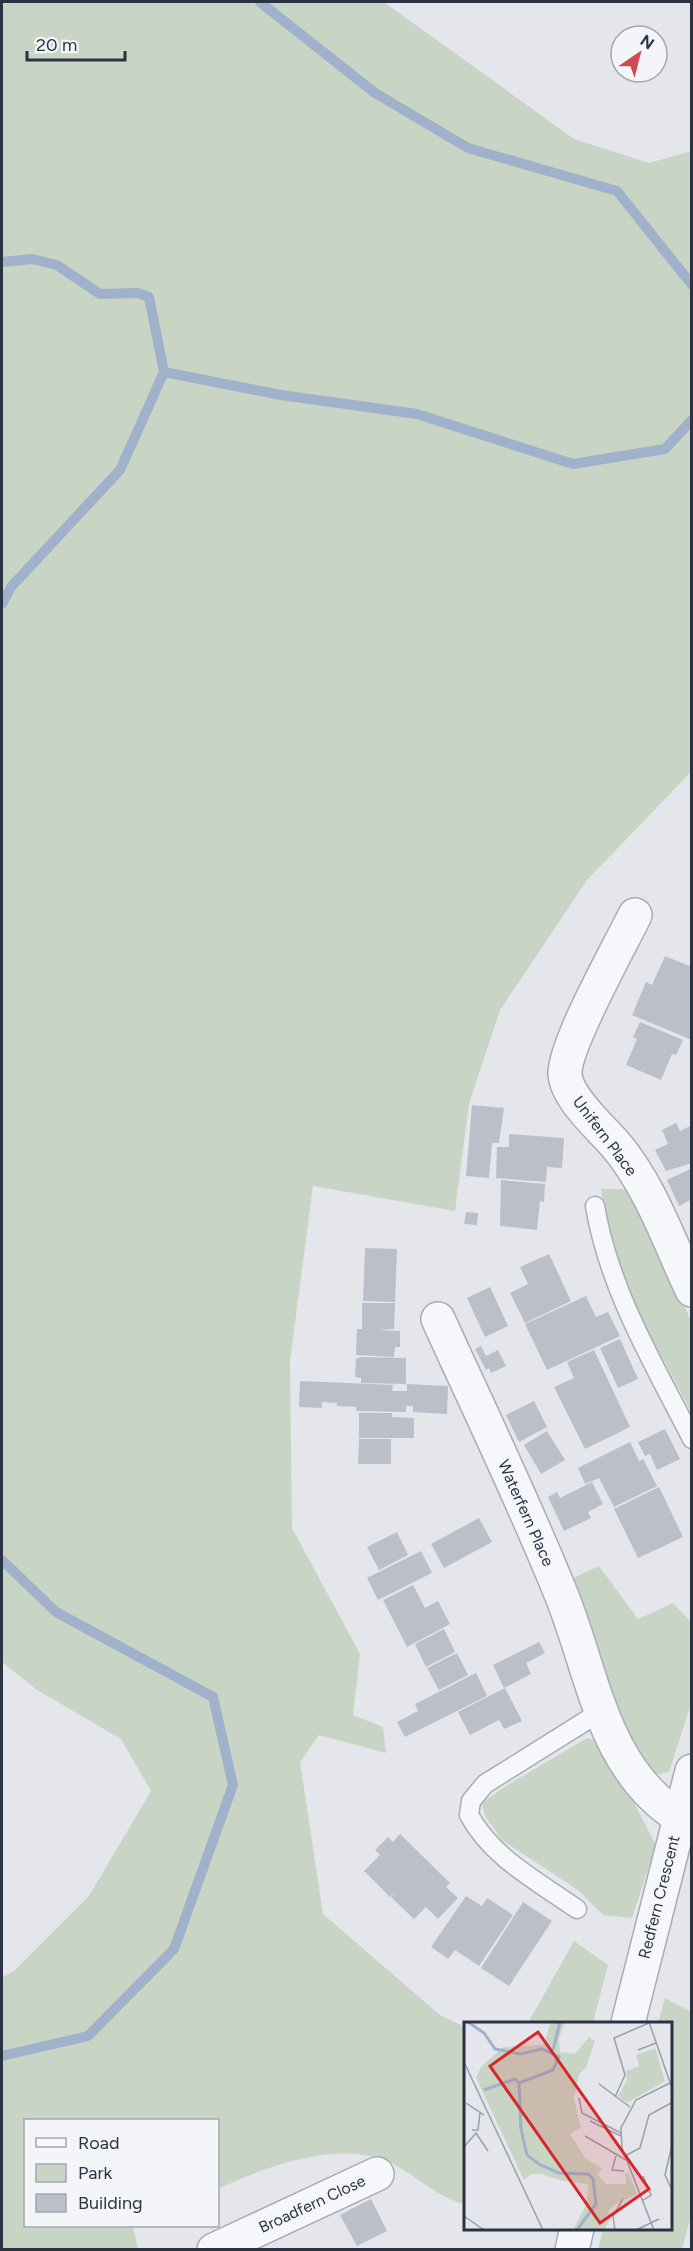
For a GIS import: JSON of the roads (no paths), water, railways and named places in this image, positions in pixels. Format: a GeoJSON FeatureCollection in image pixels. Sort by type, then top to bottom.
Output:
{"type":"FeatureCollection","features":[{"type":"Feature","properties":{"kind":"street","name":"Unifern Place"},"geometry":{"type":"LineString","coordinates":[[635,915],[572,1044],[565,1075],[570,1090],[591,1119],[616,1145],[636,1175],[692,1290]]}},
{"type":"Feature","properties":{"kind":"street","name":"Waterfern Place"},"geometry":{"type":"LineString","coordinates":[[438,1319],[559,1588],[600,1712],[623,1761],[642,1786],[662,1806],[679,1817]]}},
{"type":"Feature","properties":{"kind":"street","name":"Redfern Crescent"},"geometry":{"type":"LineString","coordinates":[[628,2022],[691,1775]]}},
{"type":"Feature","properties":{"kind":"street","name":"Broadfern Close"},"geometry":{"type":"LineString","coordinates":[[214,2250],[377,2174]]}},
{"type":"Feature","properties":{"kind":"street"},"geometry":{"type":"LineString","coordinates":[[572,2250],[577,2230]]}},
{"type":"Feature","properties":{"kind":"lane"},"geometry":{"type":"LineString","coordinates":[[595,1206],[601,1242],[629,1316],[692,1439]]}},
{"type":"Feature","properties":{"kind":"lane"},"geometry":{"type":"LineString","coordinates":[[578,1909],[505,1858],[486,1841],[469,1815],[471,1801],[485,1784],[600,1712]]}},
{"type":"Feature","properties":{"kind":"waterway"},"geometry":{"type":"LineString","coordinates":[[260,2],[375,93],[468,148],[617,191],[692,285]]}},
{"type":"Feature","properties":{"kind":"waterway"},"geometry":{"type":"LineString","coordinates":[[2,262],[32,259],[57,265],[100,294],[138,293],[149,297],[164,372]]}},
{"type":"Feature","properties":{"kind":"waterway"},"geometry":{"type":"LineString","coordinates":[[2,604],[11,587],[120,470],[164,372],[281,395],[417,414],[573,464],[665,449],[692,420]]}},
{"type":"Feature","properties":{"kind":"waterway"},"geometry":{"type":"LineString","coordinates":[[2,1560],[56,1612],[213,1697],[233,1785],[174,1949],[88,2036],[2,2056]]}}]}
